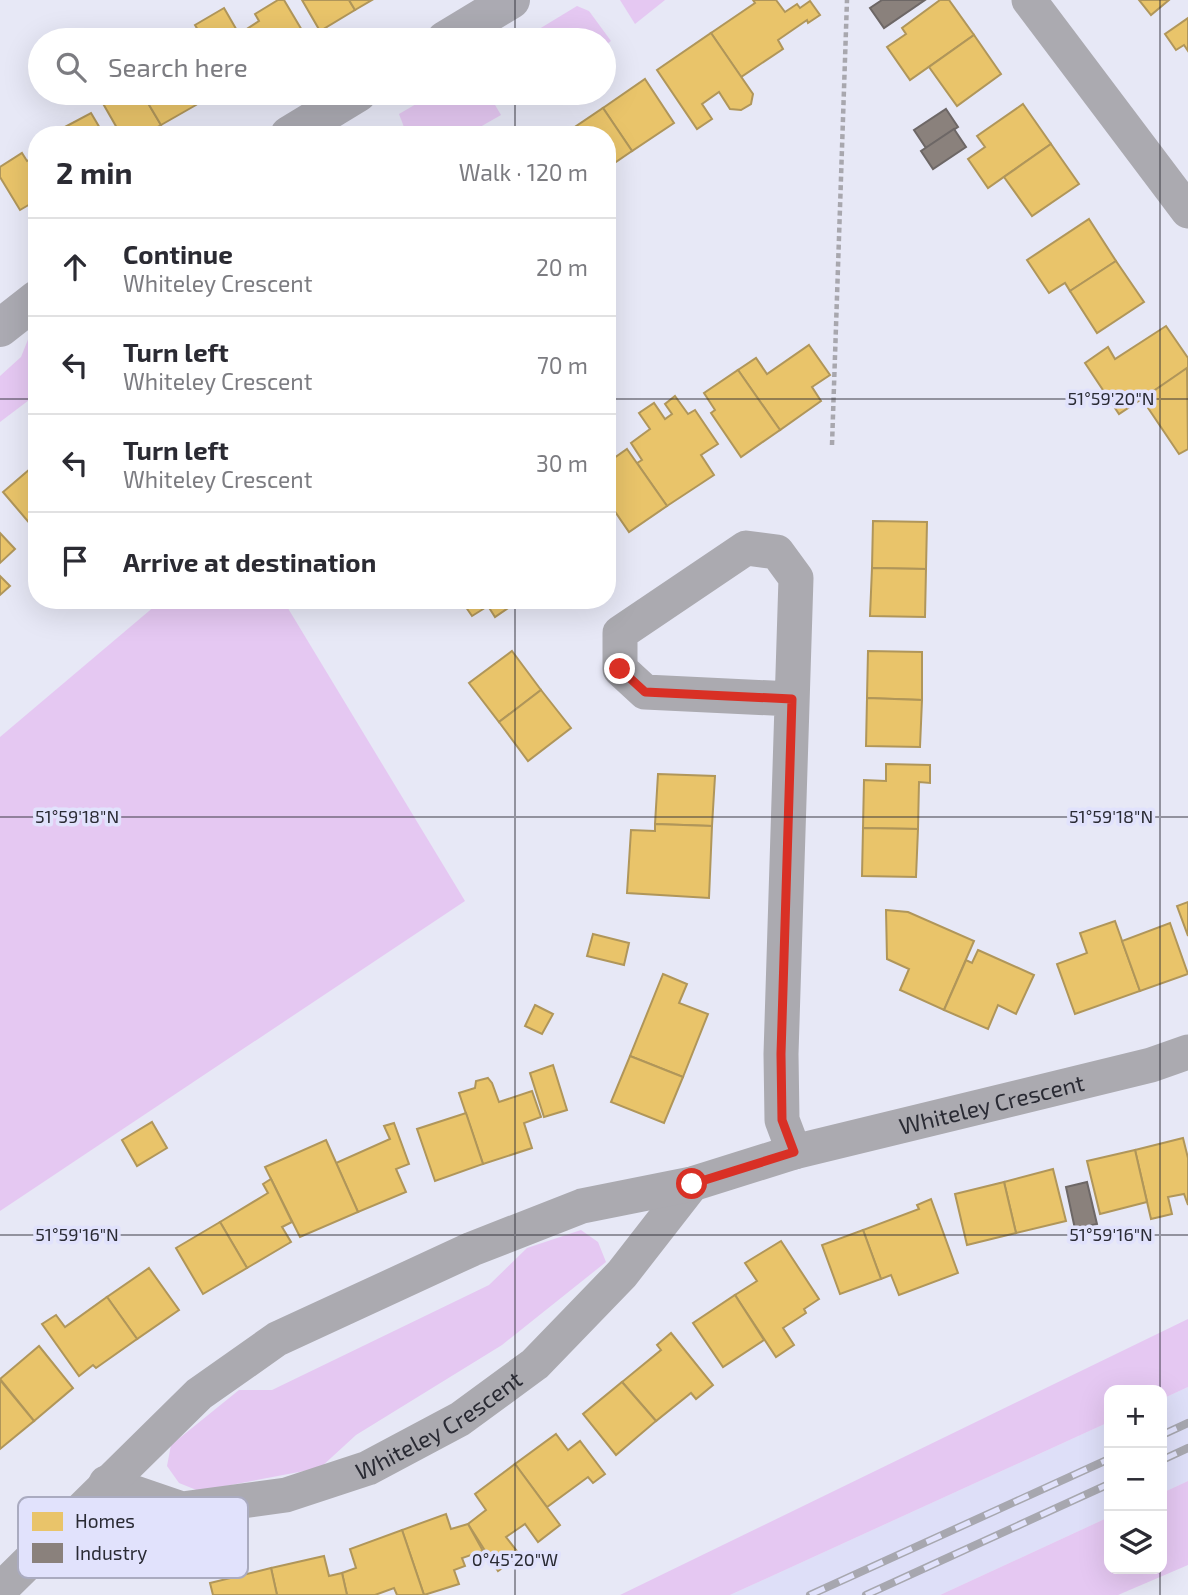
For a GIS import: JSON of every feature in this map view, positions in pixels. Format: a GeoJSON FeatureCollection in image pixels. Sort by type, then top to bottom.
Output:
{"type":"FeatureCollection","features":[{"type":"Feature","properties":{"kind":"street"},"geometry":{"type":"LineString","coordinates":[[465,28],[512,0]]}},
{"type":"Feature","properties":{"kind":"street"},"geometry":{"type":"LineString","coordinates":[[1029,0],[1188,211]]}},
{"type":"Feature","properties":{"kind":"street"},"geometry":{"type":"LineString","coordinates":[[304,126],[338,105]]}},
{"type":"Feature","properties":{"kind":"street"},"geometry":{"type":"LineString","coordinates":[[0,328],[28,306]]}},
{"type":"Feature","properties":{"kind":"street"},"geometry":{"type":"LineString","coordinates":[[792,699],[645,692],[620,669],[620,633],[746,548],[777,552],[796,579],[781,1054],[782,1120],[794,1152]]}},
{"type":"Feature","properties":{"kind":"street","name":"Whiteley Crescent"},"geometry":{"type":"LineString","coordinates":[[92,1497],[199,1394],[276,1339],[472,1249],[582,1206],[692,1184],[794,1152],[1151,1065],[1188,1052]]}},
{"type":"Feature","properties":{"kind":"street","name":"Whiteley Crescent"},"geometry":{"type":"LineString","coordinates":[[248,1499],[286,1494],[368,1468],[460,1419],[535,1364],[622,1274],[692,1184]]}},
{"type":"Feature","properties":{"kind":"street","name":"Whiteley Crescent"},"geometry":{"type":"LineString","coordinates":[[106,1483],[147,1497]]}},
{"type":"Feature","properties":{"kind":"street","name":"Whiteley Crescent"},"geometry":{"type":"LineString","coordinates":[[0,1590],[18,1572]]}},
{"type":"Feature","properties":{"kind":"path"},"geometry":{"type":"LineString","coordinates":[[832,444],[847,0]]}},
{"type":"Feature","properties":{"kind":"shaded area"},"geometry":{"type":"Polygon","coordinates":[[[620,0],[665,0],[635,24],[620,0]]]}},
{"type":"Feature","properties":{"kind":"shaded area"},"geometry":{"type":"Polygon","coordinates":[[[577,6],[589,11],[601,28],[541,28],[577,6]]]}},
{"type":"Feature","properties":{"kind":"shaded area"},"geometry":{"type":"Polygon","coordinates":[[[414,105],[495,105],[501,115],[482,126],[404,126],[399,114],[414,105]]]}},
{"type":"Feature","properties":{"kind":"shaded area"},"geometry":{"type":"Polygon","coordinates":[[[28,340],[28,401],[0,422],[0,376],[21,357],[28,340]]]}},
{"type":"Feature","properties":{"kind":"shaded area"},"geometry":{"type":"Polygon","coordinates":[[[151,609],[288,609],[465,901],[0,1211],[0,737],[151,609]]]}},
{"type":"Feature","properties":{"kind":"shaded area"},"geometry":{"type":"Polygon","coordinates":[[[581,1230],[598,1242],[606,1262],[502,1345],[356,1435],[320,1468],[199,1491],[179,1483],[167,1466],[171,1445],[239,1390],[272,1390],[489,1285],[527,1248],[581,1230]]]}},
{"type":"Feature","properties":{"kind":"shaded area"},"geometry":{"type":"Polygon","coordinates":[[[1188,1319],[1188,1387],[1167,1397],[1167,1385],[1104,1385],[1104,1424],[730,1595],[620,1595],[1188,1319]]]}},
{"type":"Feature","properties":{"kind":"shaded area"},"geometry":{"type":"Polygon","coordinates":[[[1188,1387],[1188,1481],[1167,1491],[1167,1448],[1167,1397],[1188,1387]]]}},
{"type":"Feature","properties":{"kind":"shaded area"},"geometry":{"type":"Polygon","coordinates":[[[1104,1424],[1104,1519],[940,1595],[730,1595],[1104,1424]]]}},
{"type":"Feature","properties":{"kind":"shaded area"},"geometry":{"type":"Polygon","coordinates":[[[1188,1481],[1188,1565],[1167,1574],[1167,1511],[1167,1491],[1188,1481]]]}},
{"type":"Feature","properties":{"kind":"shaded area"},"geometry":{"type":"Polygon","coordinates":[[[1104,1519],[1104,1574],[1167,1574],[1118,1595],[940,1595],[1104,1519]]]}},
{"type":"Feature","properties":{"kind":"building: Homes"},"geometry":{"type":"Polygon","coordinates":[[[278,0],[284,0],[301,28],[248,28],[259,21],[255,14],[278,0]]]}},
{"type":"Feature","properties":{"kind":"building: Homes"},"geometry":{"type":"Polygon","coordinates":[[[302,0],[349,0],[355,10],[325,28],[318,28],[302,0]]]}},
{"type":"Feature","properties":{"kind":"building: Homes"},"geometry":{"type":"Polygon","coordinates":[[[349,0],[372,0],[355,10],[349,0]]]}},
{"type":"Feature","properties":{"kind":"building: Homes"},"geometry":{"type":"Polygon","coordinates":[[[753,0],[776,0],[785,12],[797,4],[800,8],[810,1],[820,15],[808,23],[807,20],[778,40],[783,49],[741,77],[711,33],[755,3],[753,0]]]}},
{"type":"Feature","properties":{"kind":"building: Homes"},"geometry":{"type":"Polygon","coordinates":[[[940,0],[949,0],[974,35],[910,80],[887,47],[906,34],[902,28],[940,0]]]}},
{"type":"Feature","properties":{"kind":"building: Homes"},"geometry":{"type":"Polygon","coordinates":[[[1139,0],[1169,0],[1151,15],[1139,0]]]}},
{"type":"Feature","properties":{"kind":"building: Homes"},"geometry":{"type":"Polygon","coordinates":[[[224,8],[236,28],[197,28],[195,25],[224,8]]]}},
{"type":"Feature","properties":{"kind":"building: Homes"},"geometry":{"type":"Polygon","coordinates":[[[1188,18],[1188,51],[1184,45],[1176,50],[1165,34],[1188,18]]]}},
{"type":"Feature","properties":{"kind":"building: Homes"},"geometry":{"type":"Polygon","coordinates":[[[711,33],[753,94],[751,104],[741,110],[730,109],[719,92],[702,104],[712,119],[697,129],[657,70],[711,33]]]}},
{"type":"Feature","properties":{"kind":"building: Homes"},"geometry":{"type":"Polygon","coordinates":[[[974,35],[1001,74],[957,106],[929,67],[974,35]]]}},
{"type":"Feature","properties":{"kind":"building: Homes"},"geometry":{"type":"Polygon","coordinates":[[[645,79],[674,123],[632,151],[603,108],[616,105],[616,99],[645,79]]]}},
{"type":"Feature","properties":{"kind":"building: Homes"},"geometry":{"type":"Polygon","coordinates":[[[1023,104],[1051,144],[988,188],[968,159],[985,147],[977,136],[1023,104]]]}},
{"type":"Feature","properties":{"kind":"building: Homes"},"geometry":{"type":"Polygon","coordinates":[[[104,105],[149,105],[161,125],[159,126],[116,126],[104,105]]]}},
{"type":"Feature","properties":{"kind":"building: Homes"},"geometry":{"type":"Polygon","coordinates":[[[149,105],[196,105],[161,125],[149,105]]]}},
{"type":"Feature","properties":{"kind":"building: Homes"},"geometry":{"type":"Polygon","coordinates":[[[603,108],[615,126],[576,126],[603,108]]]}},
{"type":"Feature","properties":{"kind":"building: Homes"},"geometry":{"type":"Polygon","coordinates":[[[91,113],[99,126],[67,126],[91,113]]]}},
{"type":"Feature","properties":{"kind":"building: Homes"},"geometry":{"type":"Polygon","coordinates":[[[616,127],[632,151],[616,162],[616,127]]]}},
{"type":"Feature","properties":{"kind":"building: Homes"},"geometry":{"type":"Polygon","coordinates":[[[1051,144],[1079,184],[1032,216],[1004,177],[1051,144]]]}},
{"type":"Feature","properties":{"kind":"building: Homes"},"geometry":{"type":"Polygon","coordinates":[[[22,153],[28,160],[28,205],[20,210],[0,177],[0,167],[22,153]]]}},
{"type":"Feature","properties":{"kind":"building: Homes"},"geometry":{"type":"Polygon","coordinates":[[[1089,219],[1116,261],[1070,291],[1065,283],[1049,293],[1027,260],[1089,219]]]}},
{"type":"Feature","properties":{"kind":"building: Homes"},"geometry":{"type":"Polygon","coordinates":[[[1116,261],[1144,302],[1097,333],[1070,291],[1116,261]]]}},
{"type":"Feature","properties":{"kind":"building: Homes"},"geometry":{"type":"Polygon","coordinates":[[[1166,326],[1188,358],[1188,368],[1119,414],[1085,363],[1108,347],[1115,359],[1166,326]]]}},
{"type":"Feature","properties":{"kind":"building: Homes"},"geometry":{"type":"Polygon","coordinates":[[[809,345],[830,375],[812,387],[821,401],[780,430],[738,370],[756,358],[767,374],[809,345]]]}},
{"type":"Feature","properties":{"kind":"building: Homes"},"geometry":{"type":"Polygon","coordinates":[[[1187,368],[1188,449],[1179,454],[1142,399],[1187,368]]]}},
{"type":"Feature","properties":{"kind":"building: Homes"},"geometry":{"type":"Polygon","coordinates":[[[738,370],[780,430],[741,457],[711,413],[715,410],[704,393],[738,370]]]}},
{"type":"Feature","properties":{"kind":"building: Homes"},"geometry":{"type":"Polygon","coordinates":[[[675,396],[688,414],[695,410],[718,444],[701,455],[714,475],[667,506],[637,463],[642,460],[631,443],[650,429],[639,413],[654,403],[665,419],[672,414],[665,404],[675,396]]]}},
{"type":"Feature","properties":{"kind":"building: Homes"},"geometry":{"type":"Polygon","coordinates":[[[627,449],[667,506],[629,532],[616,513],[616,457],[627,449]]]}},
{"type":"Feature","properties":{"kind":"building: Homes"},"geometry":{"type":"Polygon","coordinates":[[[28,471],[28,521],[3,492],[28,471]]]}},
{"type":"Feature","properties":{"kind":"building: Homes"},"geometry":{"type":"Polygon","coordinates":[[[873,521],[927,522],[926,569],[872,568],[873,521]]]}},
{"type":"Feature","properties":{"kind":"building: Homes"},"geometry":{"type":"Polygon","coordinates":[[[0,533],[15,549],[0,563],[0,533]]]}},
{"type":"Feature","properties":{"kind":"building: Homes"},"geometry":{"type":"Polygon","coordinates":[[[872,568],[926,569],[925,617],[870,616],[872,568]]]}},
{"type":"Feature","properties":{"kind":"building: Homes"},"geometry":{"type":"Polygon","coordinates":[[[0,576],[10,586],[0,595],[0,576]]]}},
{"type":"Feature","properties":{"kind":"building: Homes"},"geometry":{"type":"Polygon","coordinates":[[[467,609],[483,609],[472,616],[467,609]]]}},
{"type":"Feature","properties":{"kind":"building: Homes"},"geometry":{"type":"Polygon","coordinates":[[[490,609],[507,609],[495,617],[490,609]]]}},
{"type":"Feature","properties":{"kind":"building: Homes"},"geometry":{"type":"Polygon","coordinates":[[[512,651],[541,690],[499,722],[469,683],[512,651]]]}},
{"type":"Feature","properties":{"kind":"building: Homes"},"geometry":{"type":"Polygon","coordinates":[[[868,651],[922,652],[922,700],[867,698],[868,651]]]}},
{"type":"Feature","properties":{"kind":"building: Homes"},"geometry":{"type":"Polygon","coordinates":[[[541,690],[571,728],[528,761],[499,722],[541,690]]]}},
{"type":"Feature","properties":{"kind":"building: Homes"},"geometry":{"type":"Polygon","coordinates":[[[867,698],[922,700],[920,747],[866,746],[867,698]]]}},
{"type":"Feature","properties":{"kind":"building: Homes"},"geometry":{"type":"Polygon","coordinates":[[[886,764],[930,765],[930,783],[919,782],[918,829],[863,828],[864,780],[886,781],[886,764]]]}},
{"type":"Feature","properties":{"kind":"building: Homes"},"geometry":{"type":"Polygon","coordinates":[[[658,774],[715,776],[712,826],[655,824],[658,774]]]}},
{"type":"Feature","properties":{"kind":"building: Homes"},"geometry":{"type":"Polygon","coordinates":[[[655,824],[712,826],[709,898],[627,893],[631,830],[655,831],[655,824]]]}},
{"type":"Feature","properties":{"kind":"building: Homes"},"geometry":{"type":"Polygon","coordinates":[[[863,828],[918,829],[916,877],[862,876],[863,828]]]}},
{"type":"Feature","properties":{"kind":"building: Homes"},"geometry":{"type":"Polygon","coordinates":[[[1188,902],[1188,936],[1177,906],[1188,902]]]}},
{"type":"Feature","properties":{"kind":"building: Homes"},"geometry":{"type":"Polygon","coordinates":[[[886,910],[908,912],[974,941],[944,1010],[900,990],[909,969],[887,959],[886,910]]]}},
{"type":"Feature","properties":{"kind":"building: Homes"},"geometry":{"type":"Polygon","coordinates":[[[1115,921],[1140,991],[1075,1014],[1057,964],[1087,953],[1080,933],[1115,921]]]}},
{"type":"Feature","properties":{"kind":"building: Homes"},"geometry":{"type":"Polygon","coordinates":[[[1170,923],[1188,974],[1140,991],[1122,941],[1170,923]]]}},
{"type":"Feature","properties":{"kind":"building: Homes"},"geometry":{"type":"Polygon","coordinates":[[[593,934],[629,943],[624,965],[587,956],[593,934]]]}},
{"type":"Feature","properties":{"kind":"building: Homes"},"geometry":{"type":"Polygon","coordinates":[[[978,950],[1034,975],[1016,1014],[998,1005],[988,1029],[944,1010],[966,960],[972,963],[978,950]]]}},
{"type":"Feature","properties":{"kind":"building: Homes"},"geometry":{"type":"Polygon","coordinates":[[[663,974],[687,984],[679,1003],[708,1014],[683,1077],[630,1056],[663,974]]]}},
{"type":"Feature","properties":{"kind":"building: Homes"},"geometry":{"type":"Polygon","coordinates":[[[535,1005],[553,1014],[542,1034],[525,1026],[535,1005]]]}},
{"type":"Feature","properties":{"kind":"building: Homes"},"geometry":{"type":"Polygon","coordinates":[[[630,1056],[683,1077],[664,1123],[611,1102],[630,1056]]]}},
{"type":"Feature","properties":{"kind":"building: Homes"},"geometry":{"type":"Polygon","coordinates":[[[553,1065],[567,1110],[544,1117],[530,1073],[553,1065]]]}},
{"type":"Feature","properties":{"kind":"building: Homes"},"geometry":{"type":"Polygon","coordinates":[[[488,1078],[499,1102],[532,1091],[541,1117],[524,1123],[532,1148],[483,1164],[459,1093],[475,1088],[476,1081],[488,1078]]]}},
{"type":"Feature","properties":{"kind":"building: Homes"},"geometry":{"type":"Polygon","coordinates":[[[466,1113],[483,1164],[435,1181],[417,1129],[466,1113]]]}},
{"type":"Feature","properties":{"kind":"building: Homes"},"geometry":{"type":"Polygon","coordinates":[[[152,1122],[167,1148],[137,1166],[122,1140],[152,1122]]]}},
{"type":"Feature","properties":{"kind":"building: Homes"},"geometry":{"type":"Polygon","coordinates":[[[394,1123],[409,1164],[396,1169],[406,1192],[358,1212],[336,1163],[390,1139],[384,1126],[394,1123]]]}},
{"type":"Feature","properties":{"kind":"building: Homes"},"geometry":{"type":"Polygon","coordinates":[[[1183,1138],[1188,1158],[1188,1205],[1184,1194],[1168,1197],[1172,1214],[1151,1219],[1135,1150],[1183,1138]]]}},
{"type":"Feature","properties":{"kind":"building: Homes"},"geometry":{"type":"Polygon","coordinates":[[[326,1140],[358,1212],[300,1237],[265,1167],[326,1140]]]}},
{"type":"Feature","properties":{"kind":"building: Homes"},"geometry":{"type":"Polygon","coordinates":[[[1135,1150],[1147,1202],[1100,1214],[1087,1161],[1135,1150]]]}},
{"type":"Feature","properties":{"kind":"building: Homes"},"geometry":{"type":"Polygon","coordinates":[[[1053,1169],[1066,1221],[1016,1233],[1004,1182],[1053,1169]]]}},
{"type":"Feature","properties":{"kind":"building: Homes"},"geometry":{"type":"Polygon","coordinates":[[[271,1179],[292,1222],[282,1227],[291,1242],[247,1268],[220,1222],[268,1193],[263,1184],[271,1179]]]}},
{"type":"Feature","properties":{"kind":"building: Homes"},"geometry":{"type":"Polygon","coordinates":[[[1004,1182],[1016,1233],[967,1245],[955,1194],[1004,1182]]]}},
{"type":"Feature","properties":{"kind":"building: Homes"},"geometry":{"type":"Polygon","coordinates":[[[931,1199],[958,1273],[899,1295],[891,1275],[881,1279],[863,1230],[919,1209],[917,1205],[931,1199]]]}},
{"type":"Feature","properties":{"kind":"building: Homes"},"geometry":{"type":"Polygon","coordinates":[[[220,1222],[247,1268],[203,1294],[176,1248],[220,1222]]]}},
{"type":"Feature","properties":{"kind":"building: Homes"},"geometry":{"type":"Polygon","coordinates":[[[863,1230],[881,1279],[840,1294],[822,1245],[863,1230]]]}},
{"type":"Feature","properties":{"kind":"building: Homes"},"geometry":{"type":"Polygon","coordinates":[[[781,1241],[819,1299],[804,1309],[806,1313],[783,1328],[794,1345],[776,1357],[735,1295],[757,1281],[745,1263],[781,1241]]]}},
{"type":"Feature","properties":{"kind":"building: Homes"},"geometry":{"type":"Polygon","coordinates":[[[149,1268],[179,1310],[137,1339],[107,1297],[149,1268]]]}},
{"type":"Feature","properties":{"kind":"building: Homes"},"geometry":{"type":"Polygon","coordinates":[[[735,1295],[764,1340],[723,1367],[693,1323],[735,1295]]]}},
{"type":"Feature","properties":{"kind":"building: Homes"},"geometry":{"type":"Polygon","coordinates":[[[107,1297],[137,1339],[96,1368],[93,1365],[79,1376],[42,1324],[56,1315],[65,1327],[107,1297]]]}},
{"type":"Feature","properties":{"kind":"building: Homes"},"geometry":{"type":"Polygon","coordinates":[[[671,1333],[713,1385],[696,1399],[691,1393],[656,1421],[622,1382],[661,1350],[657,1345],[671,1333]]]}},
{"type":"Feature","properties":{"kind":"building: Homes"},"geometry":{"type":"Polygon","coordinates":[[[39,1346],[73,1388],[34,1421],[0,1379],[39,1346]]]}},
{"type":"Feature","properties":{"kind":"building: Homes"},"geometry":{"type":"Polygon","coordinates":[[[0,1380],[34,1421],[0,1449],[0,1380]]]}},
{"type":"Feature","properties":{"kind":"building: Homes"},"geometry":{"type":"Polygon","coordinates":[[[622,1382],[656,1421],[616,1455],[583,1414],[622,1382]]]}},
{"type":"Feature","properties":{"kind":"building: Homes"},"geometry":{"type":"Polygon","coordinates":[[[556,1434],[568,1450],[580,1441],[605,1474],[593,1483],[588,1477],[547,1507],[515,1464],[556,1434]]]}},
{"type":"Feature","properties":{"kind":"building: Homes"},"geometry":{"type":"Polygon","coordinates":[[[515,1464],[560,1525],[538,1542],[525,1524],[506,1537],[520,1555],[498,1571],[468,1524],[486,1510],[475,1494],[515,1464]]]}},
{"type":"Feature","properties":{"kind":"building: Homes"},"geometry":{"type":"Polygon","coordinates":[[[446,1514],[451,1529],[468,1524],[483,1551],[462,1558],[465,1566],[454,1570],[459,1584],[424,1595],[402,1530],[446,1514]]]}},
{"type":"Feature","properties":{"kind":"building: Homes"},"geometry":{"type":"Polygon","coordinates":[[[402,1530],[424,1595],[397,1595],[394,1588],[375,1595],[347,1595],[342,1573],[356,1568],[350,1549],[402,1530]]]}},
{"type":"Feature","properties":{"kind":"building: Homes"},"geometry":{"type":"Polygon","coordinates":[[[324,1556],[329,1576],[342,1573],[347,1595],[277,1595],[271,1568],[324,1556]]]}},
{"type":"Feature","properties":{"kind":"building: Homes"},"geometry":{"type":"Polygon","coordinates":[[[271,1568],[277,1595],[213,1595],[210,1583],[230,1578],[248,1578],[248,1574],[271,1568]]]}},
{"type":"Feature","properties":{"kind":"building: Industry"},"geometry":{"type":"Polygon","coordinates":[[[882,0],[925,0],[884,28],[870,8],[882,0]]]}},
{"type":"Feature","properties":{"kind":"building: Industry"},"geometry":{"type":"Polygon","coordinates":[[[946,109],[958,127],[926,148],[914,130],[946,109]]]}},
{"type":"Feature","properties":{"kind":"building: Industry"},"geometry":{"type":"Polygon","coordinates":[[[954,129],[966,147],[933,169],[921,151],[954,129]]]}},
{"type":"Feature","properties":{"kind":"building: Industry"},"geometry":{"type":"Polygon","coordinates":[[[1087,1182],[1097,1224],[1075,1229],[1066,1187],[1087,1182]]]}},
{"type":"Feature","properties":{"kind":"railway"},"geometry":{"type":"LineString","coordinates":[[1167,1433],[1188,1423]]}},
{"type":"Feature","properties":{"kind":"railway"},"geometry":{"type":"LineString","coordinates":[[1167,1458],[1188,1448]]}},
{"type":"Feature","properties":{"kind":"railway"},"geometry":{"type":"LineString","coordinates":[[810,1595],[1104,1461]]}},
{"type":"Feature","properties":{"kind":"railway"},"geometry":{"type":"LineString","coordinates":[[866,1595],[1104,1486]]}},
{"type":"Feature","properties":{"kind":"route"},"geometry":{"type":"LineString","coordinates":[[620,669],[645,692],[792,699],[781,1054],[782,1120],[794,1152],[692,1184]]}}]}
